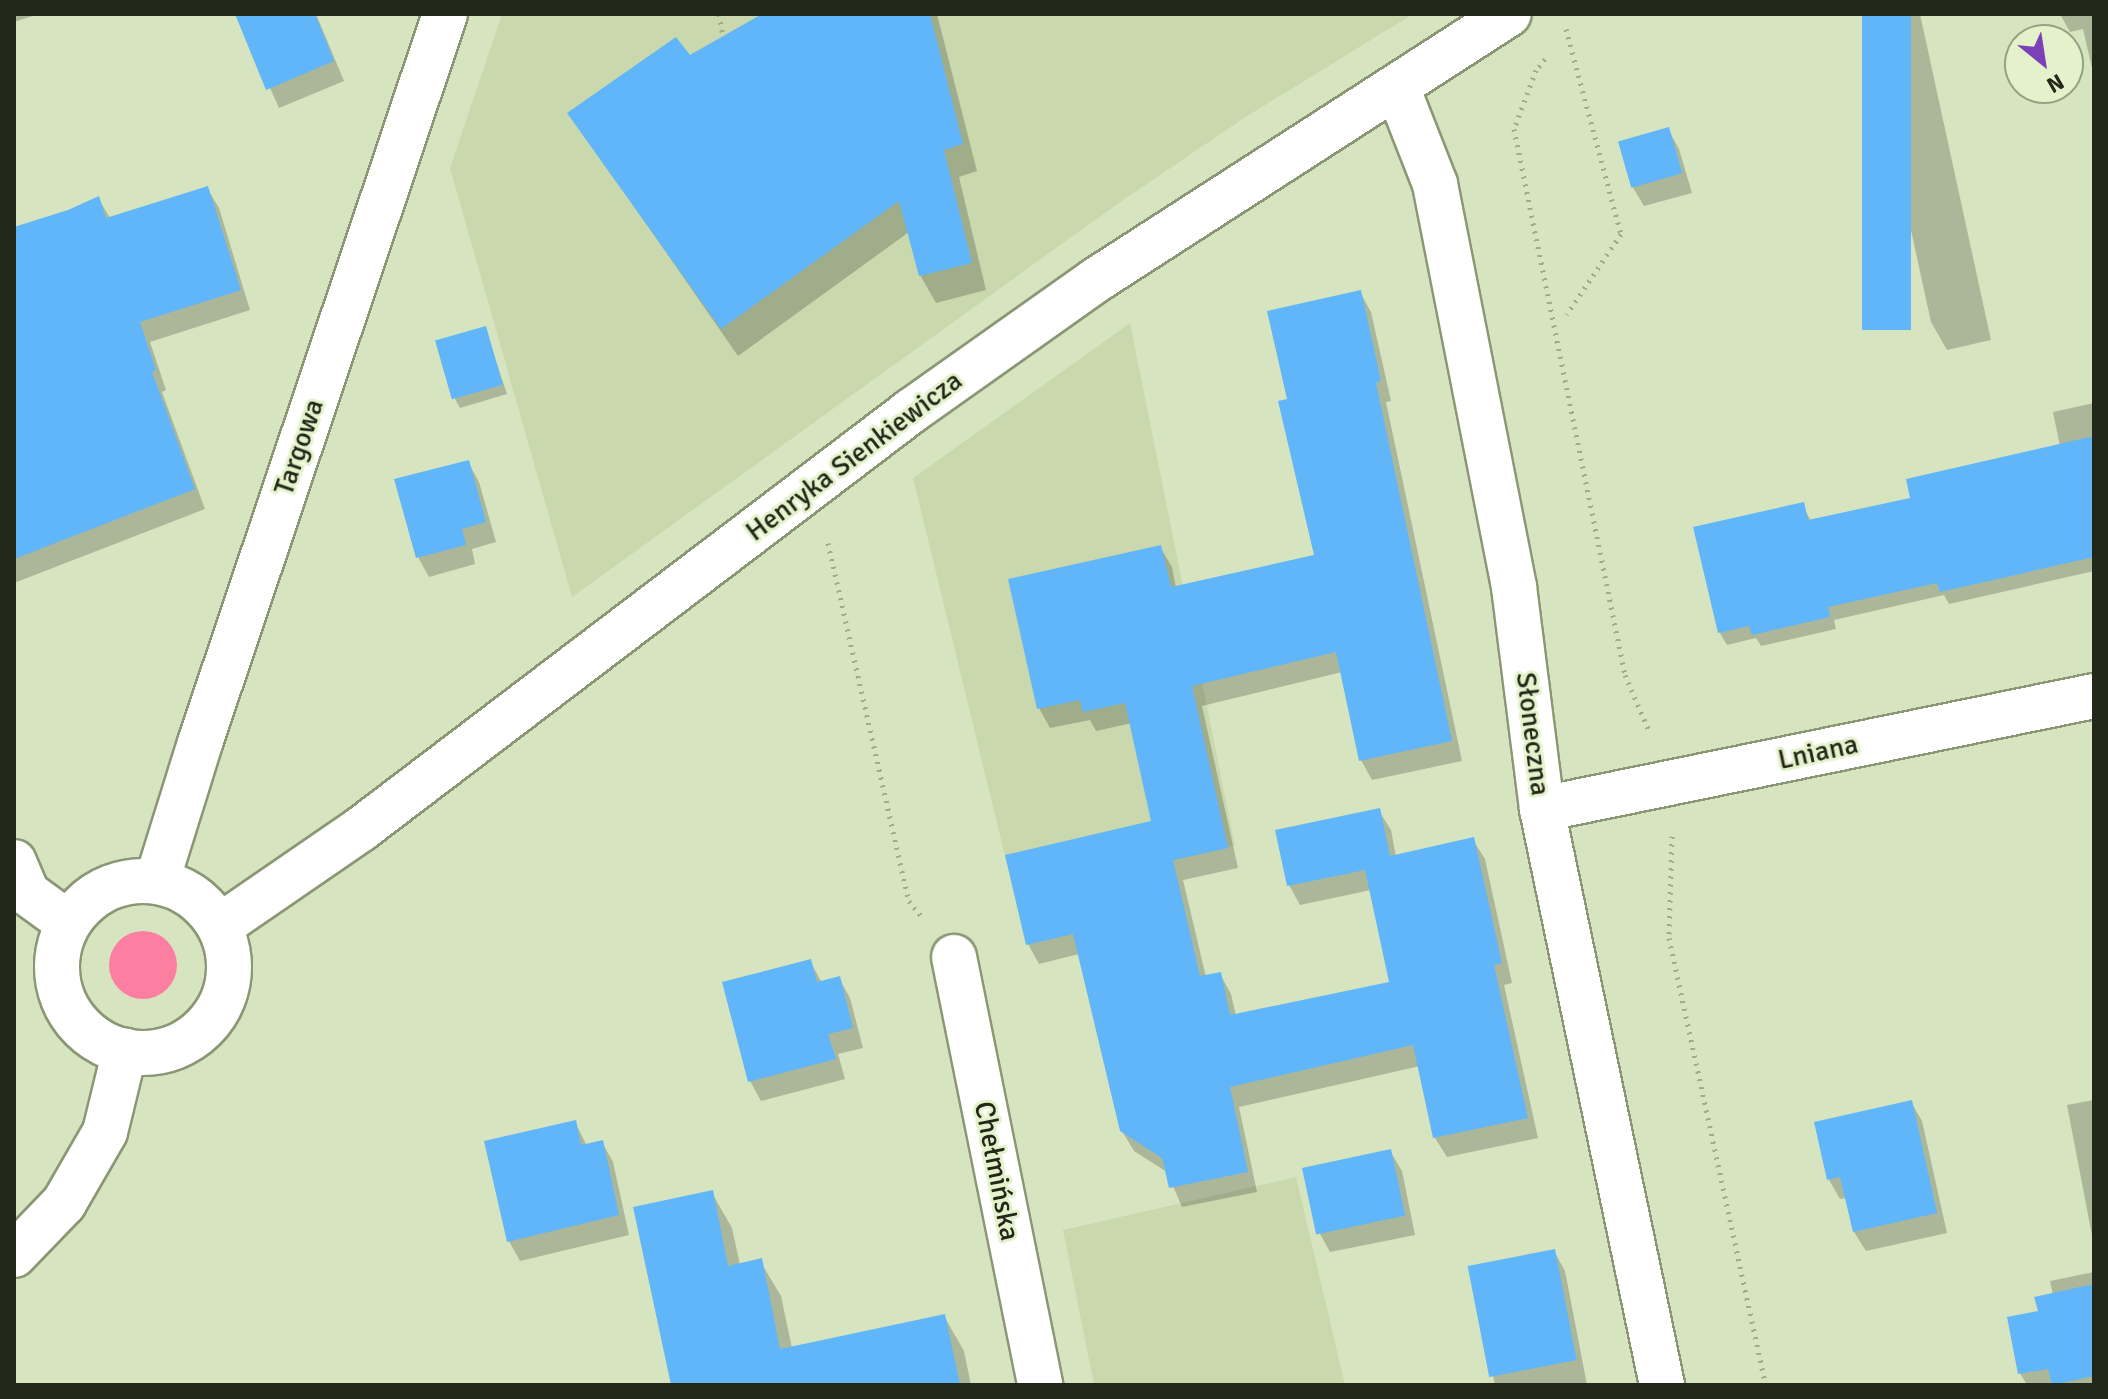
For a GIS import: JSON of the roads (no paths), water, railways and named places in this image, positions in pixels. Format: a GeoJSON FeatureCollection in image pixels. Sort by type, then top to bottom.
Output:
{"type":"FeatureCollection","features":[{"type":"Feature","properties":{"kind":"street","name":"Targowa"},"geometry":{"type":"LineString","coordinates":[[157,881],[443,14]]}},
{"type":"Feature","properties":{"kind":"street","name":"Henryka Sienkiewicza"},"geometry":{"type":"LineString","coordinates":[[220,926],[361,829],[911,411],[1096,280],[1509,14]]}},
{"type":"Feature","properties":{"kind":"street","name":"Słoneczna"},"geometry":{"type":"LineString","coordinates":[[1397,87],[1435,184],[1514,587],[1542,809],[1662,1385]]}},
{"type":"Feature","properties":{"kind":"street","name":"Lniana"},"geometry":{"type":"LineString","coordinates":[[1542,809],[2094,696]]}},
{"type":"Feature","properties":{"kind":"street"},"geometry":{"type":"LineString","coordinates":[[14,862],[27,893],[68,923]]}},
{"type":"Feature","properties":{"kind":"street"},"geometry":{"type":"LineString","coordinates":[[132,881],[157,881],[193,897],[220,926],[229,953],[230,983],[219,1011],[200,1034],[175,1048],[146,1055],[92,1038],[74,1020],[61,997],[56,970],[68,923],[87,901],[108,888],[132,881]]}},
{"type":"Feature","properties":{"kind":"street","name":"Chełmińska"},"geometry":{"type":"LineString","coordinates":[[954,957],[1040,1385]]}},
{"type":"Feature","properties":{"kind":"street"},"geometry":{"type":"LineString","coordinates":[[14,1255],[64,1203],[105,1132],[125,1050]]}}]}
